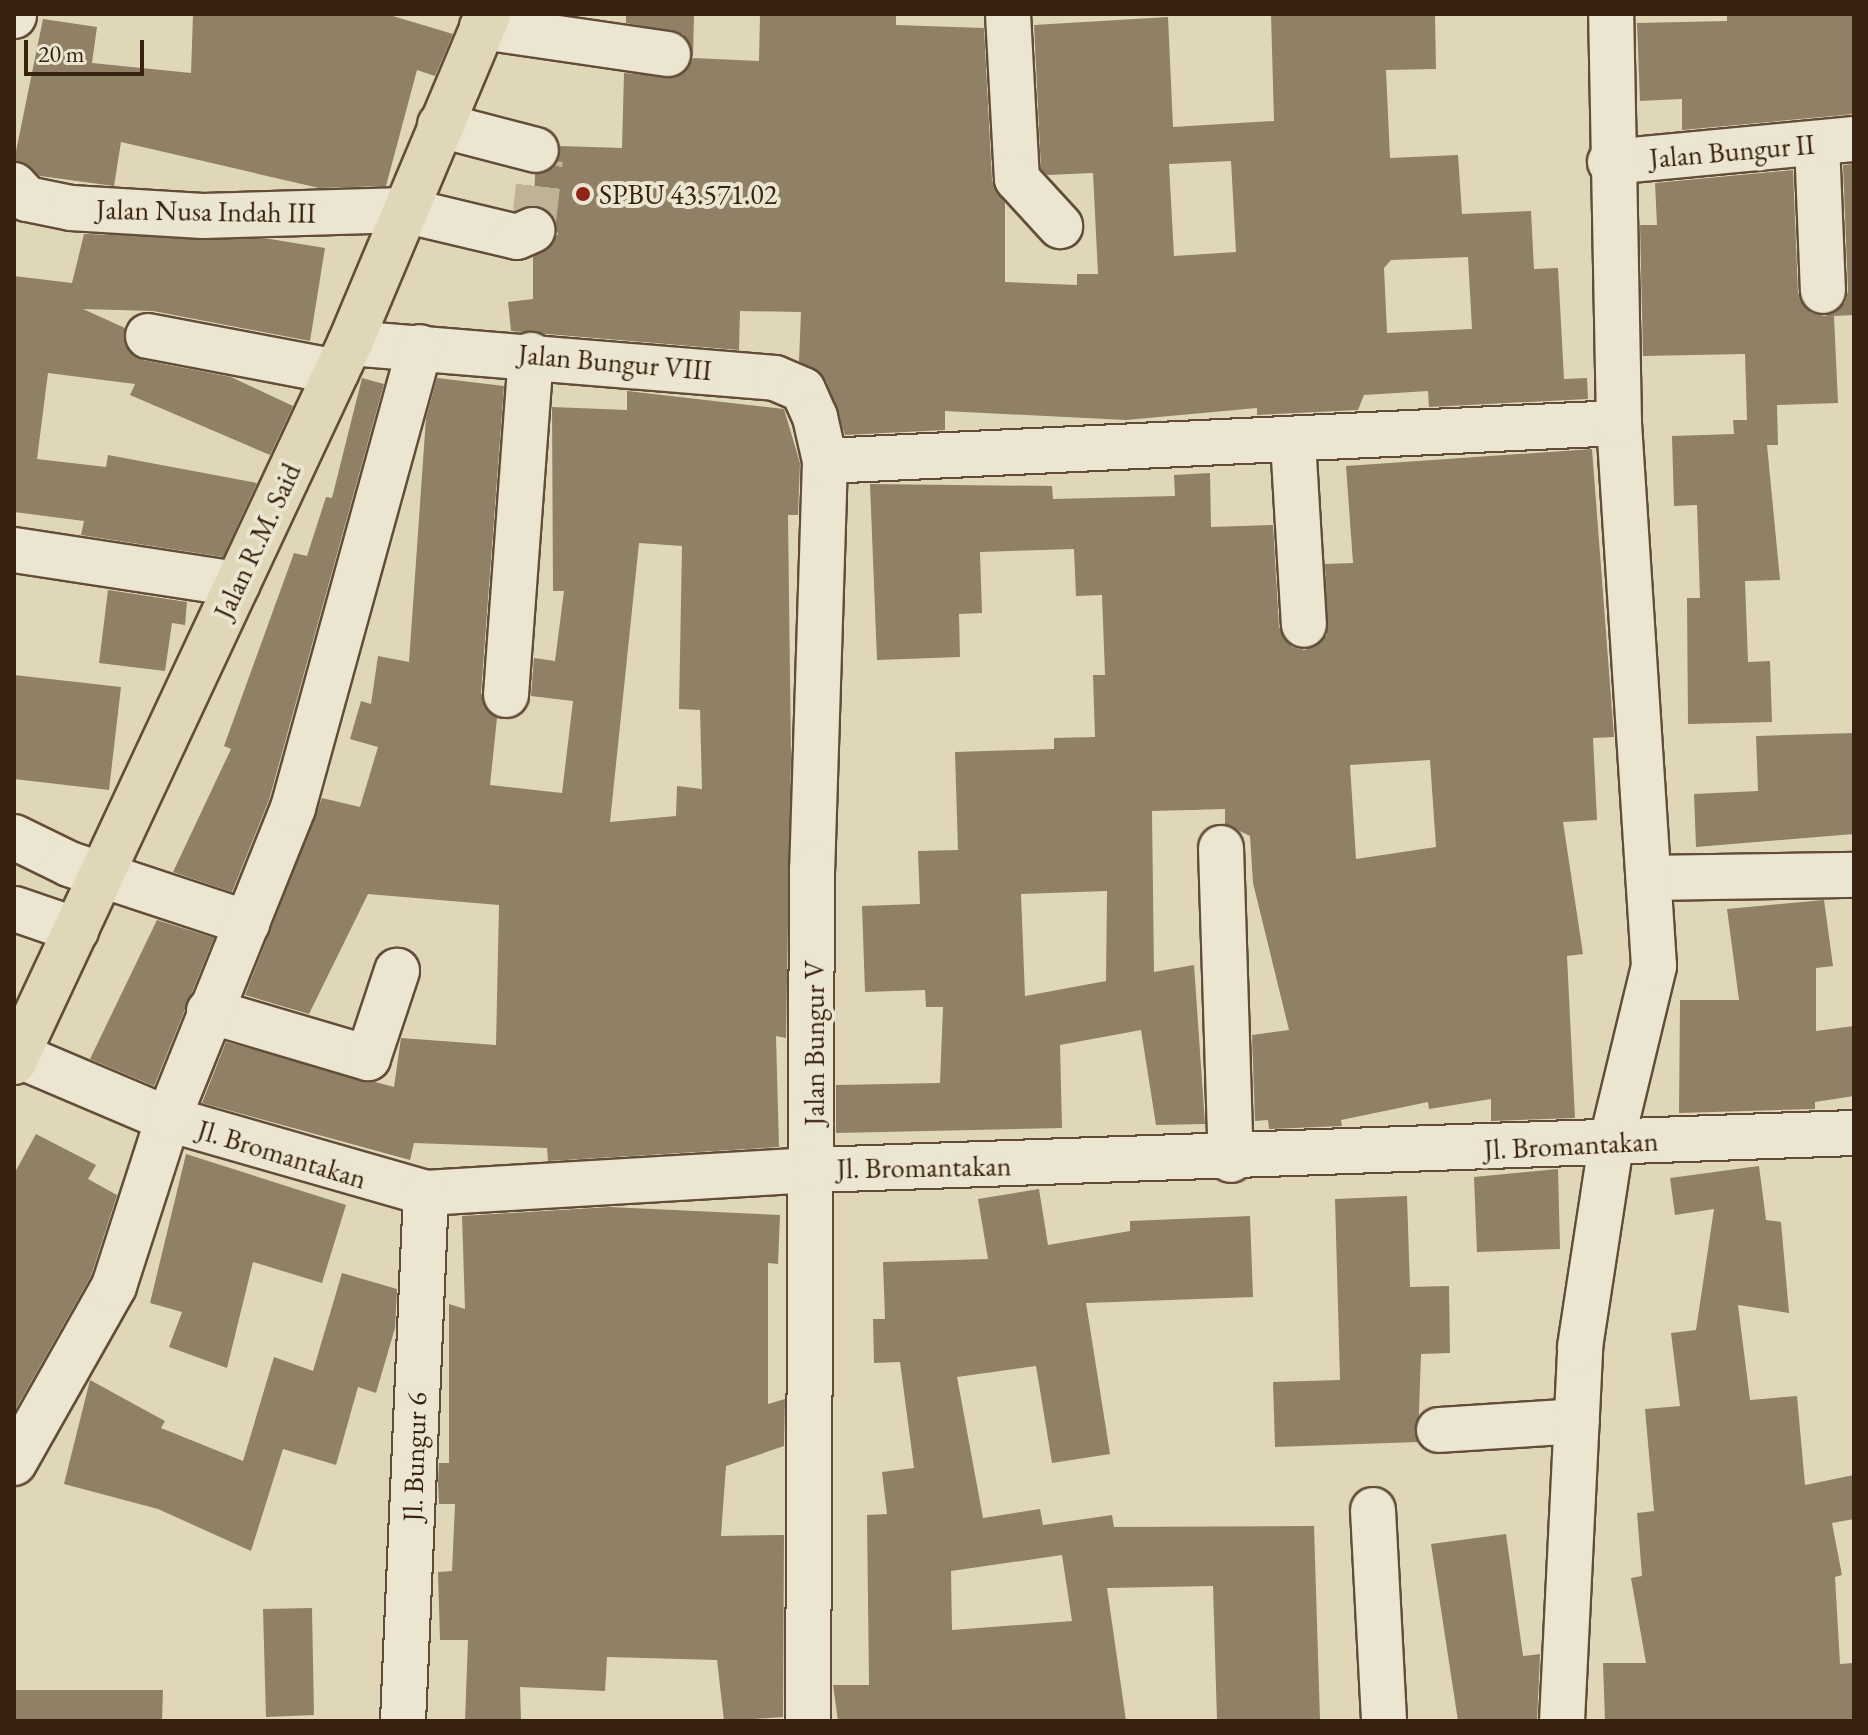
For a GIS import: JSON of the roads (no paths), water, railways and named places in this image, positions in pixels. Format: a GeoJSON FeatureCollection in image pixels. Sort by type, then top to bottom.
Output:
{"type":"FeatureCollection","features":[{"type":"Feature","properties":{"kind":"main road","name":"Jalan R.M. Said"},"geometry":{"type":"LineString","coordinates":[[18,1047],[103,874],[343,358],[485,20]]}},
{"type":"Feature","properties":{"kind":"street"},"geometry":{"type":"LineString","coordinates":[[1008,14],[1017,179],[1060,226]]}},
{"type":"Feature","properties":{"kind":"street"},"geometry":{"type":"LineString","coordinates":[[1562,1721],[1580,1347],[1611,1144],[1652,981],[1653,878],[1619,423],[1610,162],[1611,14]]}},
{"type":"Feature","properties":{"kind":"street"},"geometry":{"type":"LineString","coordinates":[[485,20],[668,54]]}},
{"type":"Feature","properties":{"kind":"street"},"geometry":{"type":"LineString","coordinates":[[440,125],[536,150]]}},
{"type":"Feature","properties":{"kind":"street"},"geometry":{"type":"LineString","coordinates":[[1823,291],[1836,141]]}},
{"type":"Feature","properties":{"kind":"street","name":"Jalan Bungur II"},"geometry":{"type":"LineString","coordinates":[[1610,162],[1836,141]]}},
{"type":"Feature","properties":{"kind":"street","name":"Jalan Nusa Indah III"},"geometry":{"type":"LineString","coordinates":[[14,185],[27,199],[71,208],[203,216],[404,210],[517,237],[533,230]]}},
{"type":"Feature","properties":{"kind":"street","name":"Jalan Bungur VIII"},"geometry":{"type":"LineString","coordinates":[[148,336],[343,358],[420,347],[775,378],[803,390],[825,461]]}},
{"type":"Feature","properties":{"kind":"street"},"geometry":{"type":"LineString","coordinates":[[14,1463],[114,1286],[168,1119],[247,923],[318,730],[420,347]]}},
{"type":"Feature","properties":{"kind":"street"},"geometry":{"type":"LineString","coordinates":[[506,695],[531,355]]}},
{"type":"Feature","properties":{"kind":"street"},"geometry":{"type":"LineString","coordinates":[[825,461],[1619,423]]}},
{"type":"Feature","properties":{"kind":"street"},"geometry":{"type":"LineString","coordinates":[[1293,441],[1304,625]]}},
{"type":"Feature","properties":{"kind":"street","name":"Jalan Bungur V"},"geometry":{"type":"LineString","coordinates":[[808,1721],[815,1170],[812,869],[825,461]]}},
{"type":"Feature","properties":{"kind":"street"},"geometry":{"type":"LineString","coordinates":[[14,550],[237,584]]}},
{"type":"Feature","properties":{"kind":"street"},"geometry":{"type":"LineString","coordinates":[[76,930],[15,910],[26,844],[247,923]]}},
{"type":"Feature","properties":{"kind":"street"},"geometry":{"type":"LineString","coordinates":[[1221,848],[1231,1160]]}},
{"type":"Feature","properties":{"kind":"street"},"geometry":{"type":"LineString","coordinates":[[1653,878],[1854,875]]}},
{"type":"Feature","properties":{"kind":"street"},"geometry":{"type":"LineString","coordinates":[[209,1011],[368,1058],[397,971]]}},
{"type":"Feature","properties":{"kind":"street","name":"Jl. Bromantakan"},"geometry":{"type":"LineString","coordinates":[[18,1047],[168,1119],[426,1193],[815,1170],[1231,1160],[1854,1133]]}},
{"type":"Feature","properties":{"kind":"street","name":"Jl. Bungur 6"},"geometry":{"type":"LineString","coordinates":[[403,1721],[426,1193]]}},
{"type":"Feature","properties":{"kind":"street"},"geometry":{"type":"LineString","coordinates":[[1439,1430],[1577,1421]]}},
{"type":"Feature","properties":{"kind":"street"},"geometry":{"type":"LineString","coordinates":[[1373,1510],[1384,1721]]}},
{"type":"Feature","properties":{"kind":"tunnel"},"geometry":{"type":"LineString","coordinates":[[533,230],[541,159],[536,150]]}},
{"type":"Feature","properties":{"kind":"place","name":"SPBU 43.571.02"},"geometry":{"type":"Point","coordinates":[583,194]}}]}
